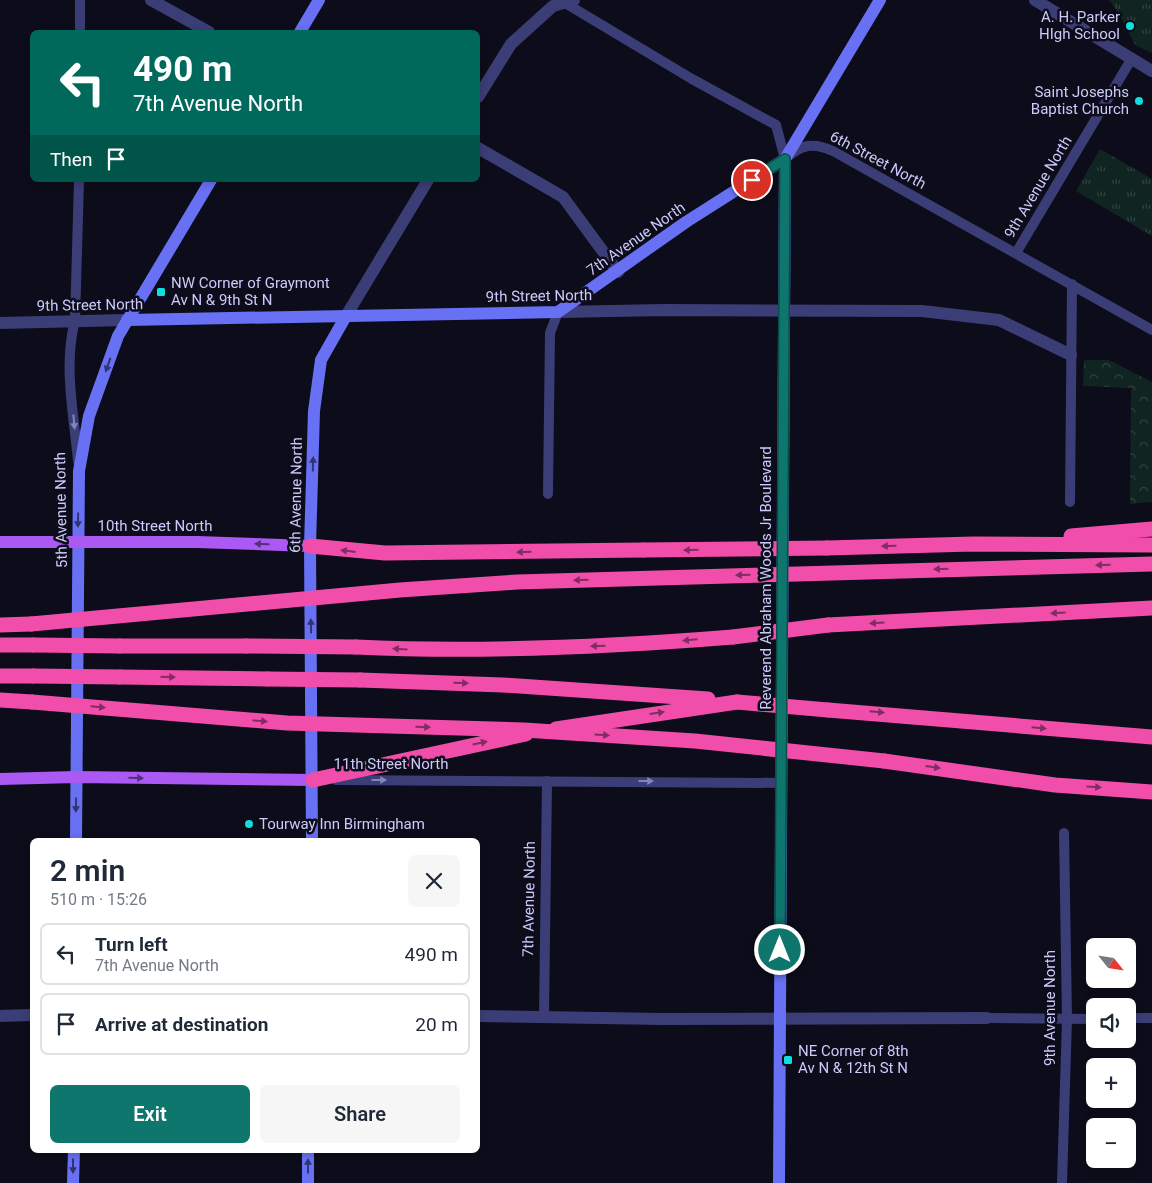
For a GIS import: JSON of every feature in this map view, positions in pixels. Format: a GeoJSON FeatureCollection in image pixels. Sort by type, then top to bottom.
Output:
{"type":"FeatureCollection","features":[{"type":"Feature","properties":{"kind":"highway"},"geometry":{"type":"LineString","coordinates":[[973,544],[1152,529]]}},
{"type":"Feature","properties":{"kind":"highway"},"geometry":{"type":"LineString","coordinates":[[310,546],[385,554],[973,544],[1152,545]]}},
{"type":"Feature","properties":{"kind":"highway"},"geometry":{"type":"LineString","coordinates":[[0,624],[31,624],[370,593],[517,582],[1152,564]]}},
{"type":"Feature","properties":{"kind":"highway"},"geometry":{"type":"LineString","coordinates":[[0,644],[356,647],[433,650],[637,644],[733,637],[828,625],[1152,608]]}},
{"type":"Feature","properties":{"kind":"highway"},"geometry":{"type":"LineString","coordinates":[[0,676],[360,680],[503,685],[737,702],[1152,737]]}},
{"type":"Feature","properties":{"kind":"highway"},"geometry":{"type":"LineString","coordinates":[[0,700],[286,723],[524,730],[696,741],[884,761],[1055,785],[1152,792]]}},
{"type":"Feature","properties":{"kind":"highway"},"geometry":{"type":"LineString","coordinates":[[313,780],[511,736],[737,702]]}},
{"type":"Feature","properties":{"kind":"main road"},"geometry":{"type":"LineString","coordinates":[[301,30],[319,0]]}},
{"type":"Feature","properties":{"kind":"main road"},"geometry":{"type":"LineString","coordinates":[[785,159],[880,0]]}},
{"type":"Feature","properties":{"kind":"main road","name":"7th Avenue North"},"geometry":{"type":"LineString","coordinates":[[558,312],[618,272],[686,222],[785,159]]}},
{"type":"Feature","properties":{"kind":"main road","name":"Reverend Abraham Woods Jr Boulevard"},"geometry":{"type":"LineString","coordinates":[[779,1183],[785,159]]}},
{"type":"Feature","properties":{"kind":"main road"},"geometry":{"type":"LineString","coordinates":[[79,471],[89,416],[118,336],[210,182]]}},
{"type":"Feature","properties":{"kind":"main road","name":"9th Street North"},"geometry":{"type":"LineString","coordinates":[[127,320],[558,312]]}},
{"type":"Feature","properties":{"kind":"main road","name":"6th Avenue North"},"geometry":{"type":"LineString","coordinates":[[312,838],[310,546],[314,411],[321,360],[346,316]]}},
{"type":"Feature","properties":{"kind":"main road","name":"5th Avenue North"},"geometry":{"type":"LineString","coordinates":[[76,838],[79,471]]}},
{"type":"Feature","properties":{"kind":"main road","name":"10th Street North"},"geometry":{"type":"LineString","coordinates":[[0,542],[197,542],[310,546]]}},
{"type":"Feature","properties":{"kind":"main road","name":"11th Street North"},"geometry":{"type":"LineString","coordinates":[[0,779],[76,777],[313,780]]}},
{"type":"Feature","properties":{"kind":"main road"},"geometry":{"type":"LineString","coordinates":[[73,1183],[74,1153]]}},
{"type":"Feature","properties":{"kind":"main road"},"geometry":{"type":"LineString","coordinates":[[308,1153],[308,1183]]}},
{"type":"Feature","properties":{"kind":"street"},"geometry":{"type":"LineString","coordinates":[[80,0],[80,30]]}},
{"type":"Feature","properties":{"kind":"street"},"geometry":{"type":"LineString","coordinates":[[151,0],[205,30]]}},
{"type":"Feature","properties":{"kind":"street"},"geometry":{"type":"LineString","coordinates":[[1035,0],[1152,71]]}},
{"type":"Feature","properties":{"kind":"street"},"geometry":{"type":"LineString","coordinates":[[480,94],[511,44],[553,6],[566,1],[692,79],[776,125],[785,159]]}},
{"type":"Feature","properties":{"kind":"street","name":"9th Avenue North"},"geometry":{"type":"LineString","coordinates":[[1016,253],[1132,58]]}},
{"type":"Feature","properties":{"kind":"street","name":"6th Street North"},"geometry":{"type":"LineString","coordinates":[[785,159],[798,150],[818,144],[1152,330]]}},
{"type":"Feature","properties":{"kind":"street"},"geometry":{"type":"LineString","coordinates":[[480,149],[563,197],[618,272]]}},
{"type":"Feature","properties":{"kind":"street","name":"5th Avenue North"},"geometry":{"type":"LineString","coordinates":[[78,182],[76,321],[71,337],[71,389],[79,471]]}},
{"type":"Feature","properties":{"kind":"street","name":"6th Avenue North"},"geometry":{"type":"LineString","coordinates":[[346,316],[427,182]]}},
{"type":"Feature","properties":{"kind":"street"},"geometry":{"type":"LineString","coordinates":[[1070,502],[1072,284]]}},
{"type":"Feature","properties":{"kind":"street","name":"9th Street North"},"geometry":{"type":"LineString","coordinates":[[558,312],[922,311],[999,320],[1071,355]]}},
{"type":"Feature","properties":{"kind":"street"},"geometry":{"type":"LineString","coordinates":[[548,494],[550,333],[558,312]]}},
{"type":"Feature","properties":{"kind":"street","name":"9th Street North"},"geometry":{"type":"LineString","coordinates":[[0,323],[127,320]]}},
{"type":"Feature","properties":{"kind":"street","name":"11th Street North"},"geometry":{"type":"LineString","coordinates":[[313,780],[782,782]]}},
{"type":"Feature","properties":{"kind":"street","name":"7th Avenue North"},"geometry":{"type":"LineString","coordinates":[[544,1016],[547,781]]}},
{"type":"Feature","properties":{"kind":"street","name":"9th Avenue North"},"geometry":{"type":"LineString","coordinates":[[1062,1183],[1067,1019],[1064,833]]}},
{"type":"Feature","properties":{"kind":"street"},"geometry":{"type":"LineString","coordinates":[[0,1016],[30,1015]]}},
{"type":"Feature","properties":{"kind":"street"},"geometry":{"type":"LineString","coordinates":[[480,1016],[663,1019],[1086,1018]]}},
{"type":"Feature","properties":{"kind":"street"},"geometry":{"type":"LineString","coordinates":[[1136,1018],[1152,1018]]}},
{"type":"Feature","properties":{"kind":"green space"},"geometry":{"type":"Polygon","coordinates":[[[1109,0],[1152,0],[1152,53],[1135,45],[1118,12],[1109,0]]]}},
{"type":"Feature","properties":{"kind":"green space"},"geometry":{"type":"Polygon","coordinates":[[[1100,149],[1152,179],[1152,236],[1076,191],[1100,149]]]}},
{"type":"Feature","properties":{"kind":"green space"},"geometry":{"type":"Polygon","coordinates":[[[1084,360],[1109,360],[1152,382],[1152,502],[1130,504],[1131,388],[1083,386],[1084,360]]]}},
{"type":"Feature","properties":{"kind":"place","name":"A. H. Parker HIgh School"},"geometry":{"type":"Point","coordinates":[1130,26]}},
{"type":"Feature","properties":{"kind":"place","name":"Saint Josephs Baptist Church"},"geometry":{"type":"Point","coordinates":[1139,101]}},
{"type":"Feature","properties":{"kind":"place","name":"NW Corner of Graymont Av N & 9th St N"},"geometry":{"type":"Point","coordinates":[161,292]}},
{"type":"Feature","properties":{"kind":"place","name":"Tourway Inn Birmingham"},"geometry":{"type":"Point","coordinates":[249,824]}},
{"type":"Feature","properties":{"kind":"place","name":"NE Corner of 8th Av N & 12th St N"},"geometry":{"type":"Point","coordinates":[788,1060]}},
{"type":"Feature","properties":{"kind":"route"},"geometry":{"type":"LineString","coordinates":[[752,180],[785,159],[780,950]]}}]}
